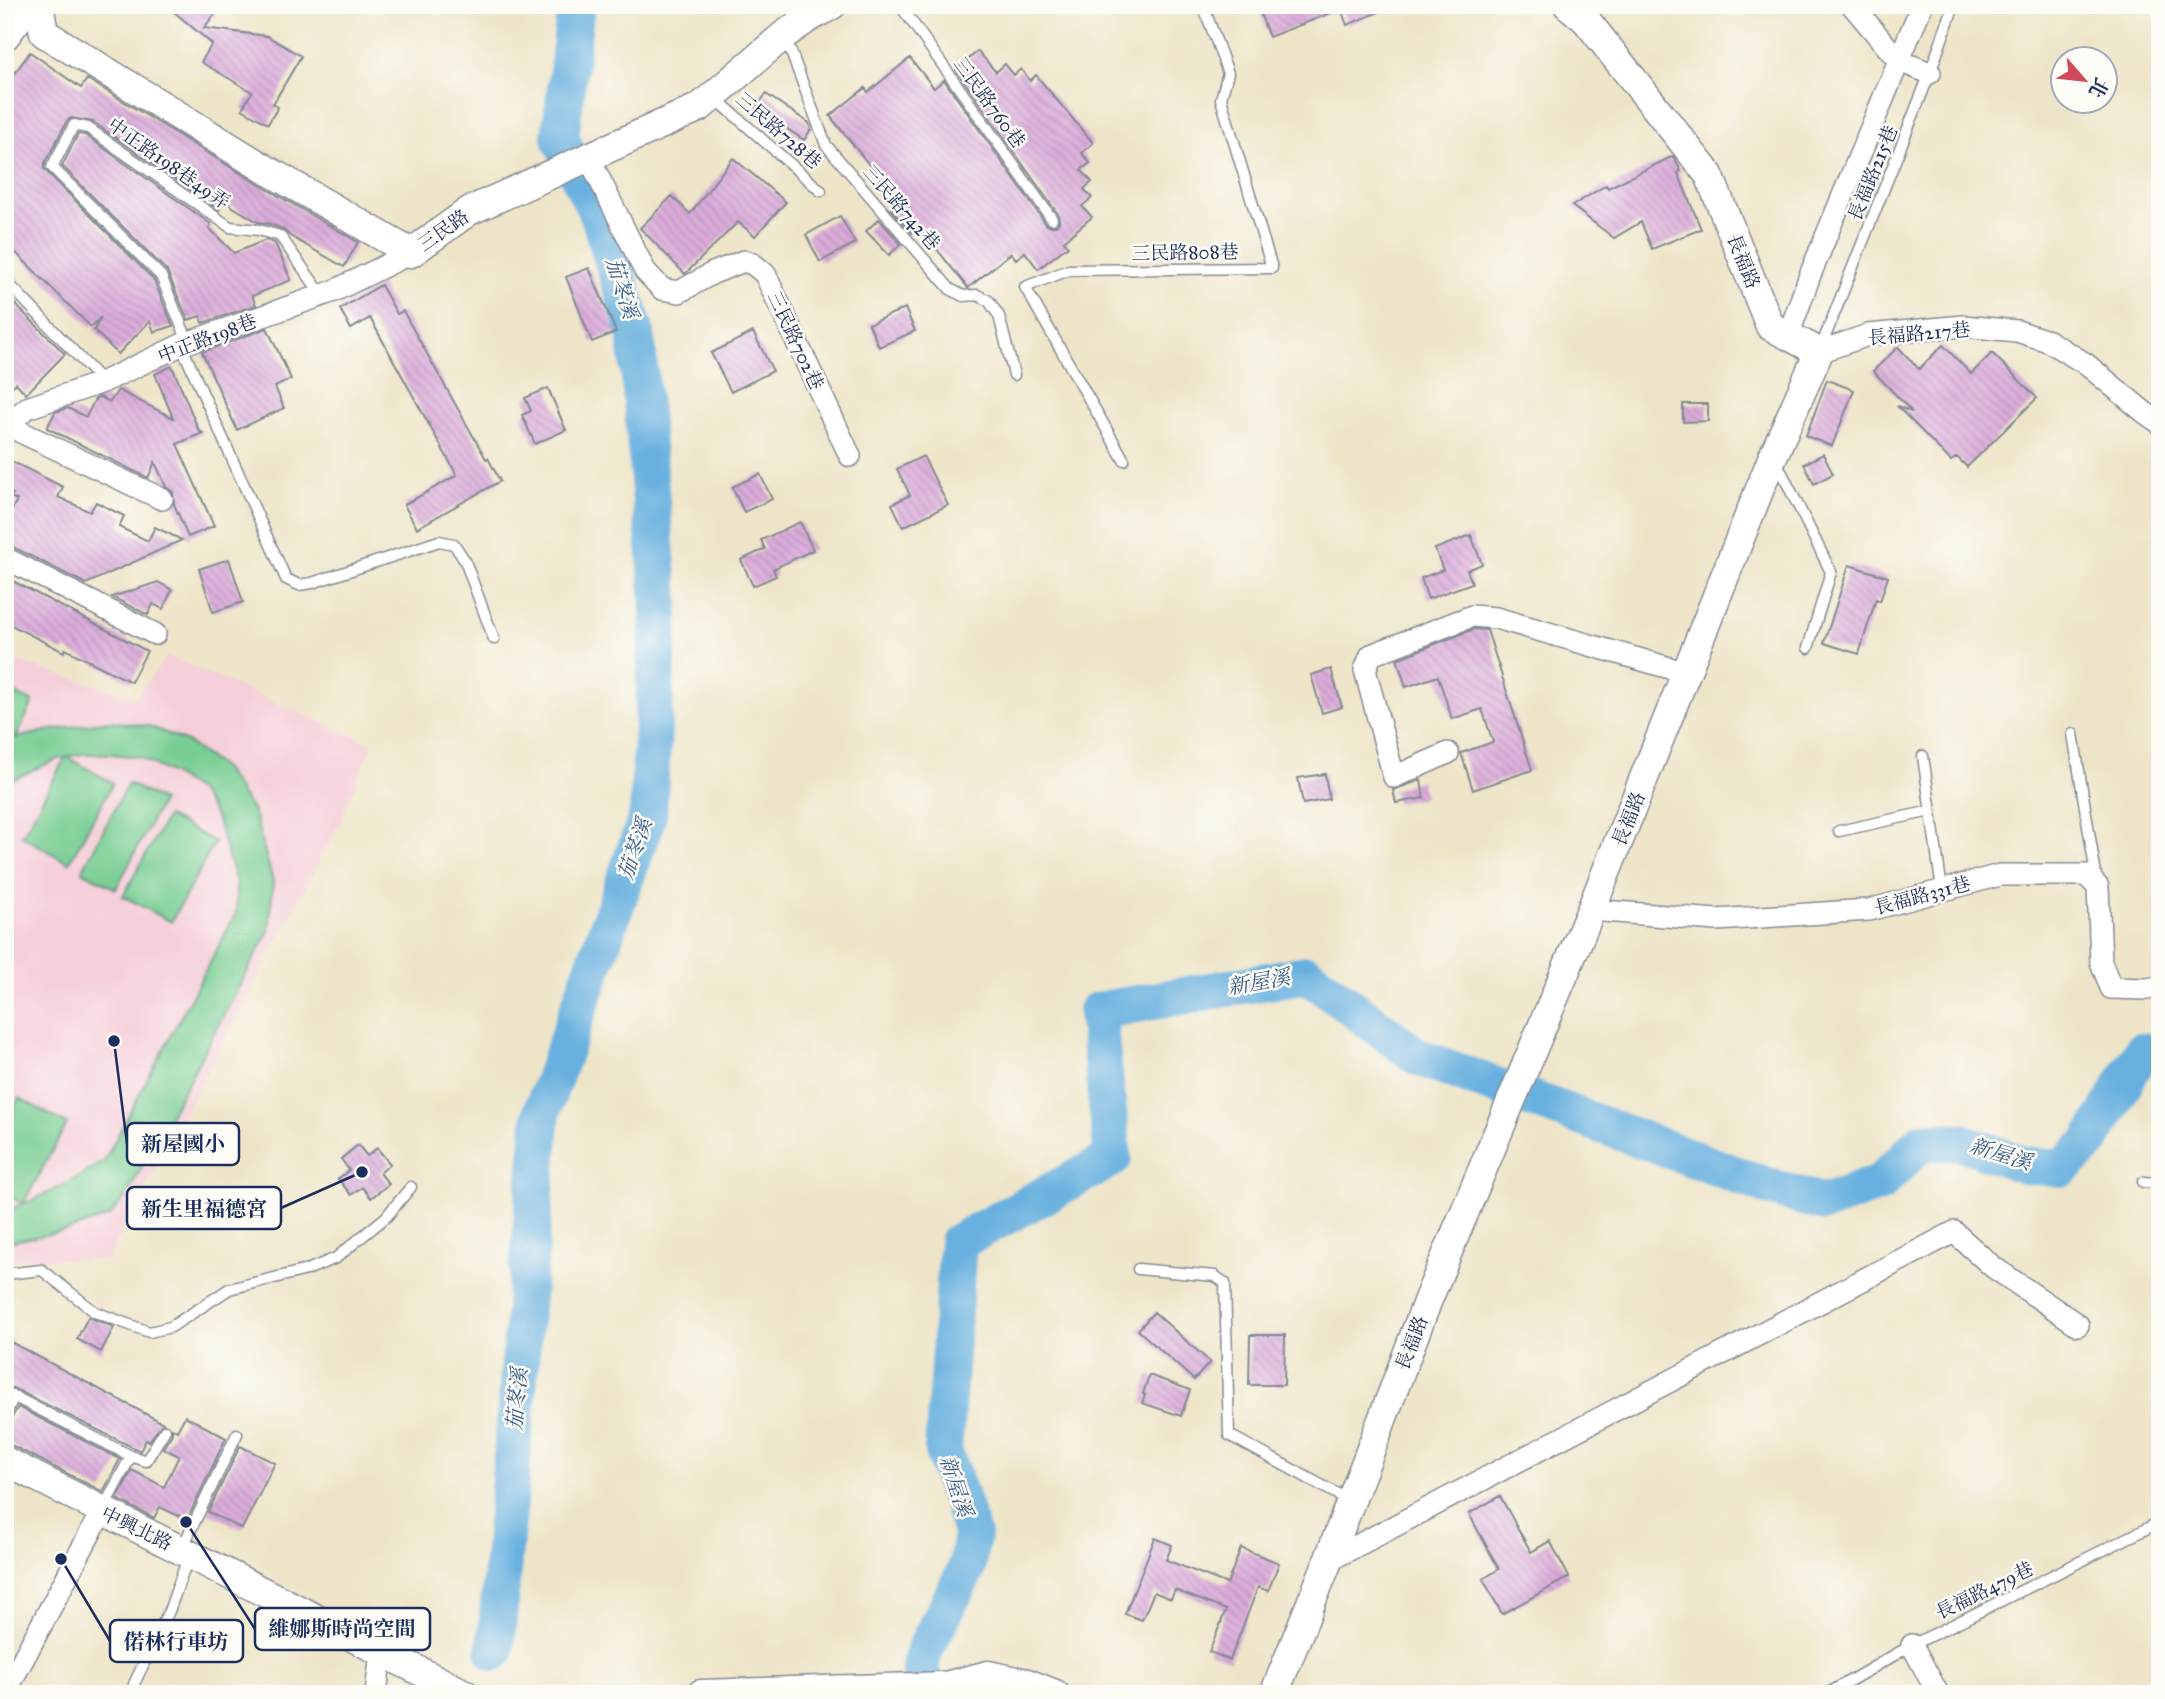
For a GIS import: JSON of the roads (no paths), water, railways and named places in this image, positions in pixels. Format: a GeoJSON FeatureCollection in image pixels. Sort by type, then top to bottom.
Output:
{"type":"FeatureCollection","features":[{"type":"Feature","properties":{"kind":"street"},"geometry":{"type":"LineString","coordinates":[[5,36],[29,5]]}},
{"type":"Feature","properties":{"kind":"street","name":"三民路"},"geometry":{"type":"LineString","coordinates":[[40,5],[44,33],[267,170],[411,253],[470,211],[700,107],[794,24],[832,5]]}},
{"type":"Feature","properties":{"kind":"street","name":"長福路"},"geometry":{"type":"LineString","coordinates":[[1274,1694],[1429,1297],[1591,910],[1773,456],[1819,352],[1770,326],[1709,175],[1586,20],[1568,5]]}},
{"type":"Feature","properties":{"kind":"street"},"geometry":{"type":"LineString","coordinates":[[1852,5],[1914,67]]}},
{"type":"Feature","properties":{"kind":"street"},"geometry":{"type":"LineString","coordinates":[[1788,337],[1810,275],[1914,67],[1922,5]]}},
{"type":"Feature","properties":{"kind":"street","name":"三民路702巷"},"geometry":{"type":"LineString","coordinates":[[580,162],[645,271],[662,289],[679,292],[713,273],[744,261],[753,264],[765,274],[849,456]]}},
{"type":"Feature","properties":{"kind":"street","name":"中正路198巷"},"geometry":{"type":"LineString","coordinates":[[6,426],[27,408],[103,382],[185,344],[322,295],[411,253]]}},
{"type":"Feature","properties":{"kind":"street","name":"長福路217巷"},"geometry":{"type":"LineString","coordinates":[[1819,352],[1868,335],[1964,326],[2017,331],[2048,341],[2086,364],[2160,423]]}},
{"type":"Feature","properties":{"kind":"street"},"geometry":{"type":"LineString","coordinates":[[6,426],[162,499]]}},
{"type":"Feature","properties":{"kind":"street"},"geometry":{"type":"LineString","coordinates":[[5,558],[155,634]]}},
{"type":"Feature","properties":{"kind":"street"},"geometry":{"type":"LineString","coordinates":[[1448,753],[1394,777],[1365,670],[1371,655],[1472,615],[1496,618],[1687,673]]}},
{"type":"Feature","properties":{"kind":"street","name":"長福路331巷"},"geometry":{"type":"LineString","coordinates":[[1591,910],[1716,920],[1869,910],[2000,875],[2086,876],[2098,887]]}},
{"type":"Feature","properties":{"kind":"street"},"geometry":{"type":"LineString","coordinates":[[2098,887],[2101,962],[2111,988],[2160,987]]}},
{"type":"Feature","properties":{"kind":"street"},"geometry":{"type":"LineString","coordinates":[[1328,1561],[1954,1232],[1993,1268],[2078,1325]]}},
{"type":"Feature","properties":{"kind":"street","name":"中興北路"},"geometry":{"type":"LineString","coordinates":[[5,1461],[465,1694]]}},
{"type":"Feature","properties":{"kind":"street"},"geometry":{"type":"LineString","coordinates":[[5,1693],[102,1511]]}},
{"type":"Feature","properties":{"kind":"street"},"geometry":{"type":"LineString","coordinates":[[1912,1645],[1938,1694]]}},
{"type":"Feature","properties":{"kind":"street"},"geometry":{"type":"LineString","coordinates":[[376,1694],[381,1651]]}},
{"type":"Feature","properties":{"kind":"street"},"geometry":{"type":"LineString","coordinates":[[701,1694],[878,1686],[944,1686],[988,1675],[1027,1683],[1055,1694]]}},
{"type":"Feature","properties":{"kind":"lane","name":"三民路760巷"},"geometry":{"type":"LineString","coordinates":[[900,5],[1052,219]]}},
{"type":"Feature","properties":{"kind":"lane","name":"三民路808巷"},"geometry":{"type":"LineString","coordinates":[[1124,460],[1026,287],[1069,270],[1272,268],[1221,99],[1228,73],[1203,5]]}},
{"type":"Feature","properties":{"kind":"lane","name":"長福路215巷"},"geometry":{"type":"LineString","coordinates":[[1819,352],[1914,67],[1954,5]]}},
{"type":"Feature","properties":{"kind":"lane","name":"三民路742巷"},"geometry":{"type":"LineString","coordinates":[[794,24],[825,145],[950,289],[963,296],[977,295],[989,301],[999,316],[1014,375]]}},
{"type":"Feature","properties":{"kind":"lane","name":"三民路728巷"},"geometry":{"type":"LineString","coordinates":[[713,96],[821,191]]}},
{"type":"Feature","properties":{"kind":"lane","name":"中正路198巷49弄"},"geometry":{"type":"LineString","coordinates":[[185,344],[161,276],[52,167],[74,125],[88,128],[230,227],[259,230],[280,236],[322,295]]}},
{"type":"Feature","properties":{"kind":"lane"},"geometry":{"type":"LineString","coordinates":[[5,280],[103,382]]}},
{"type":"Feature","properties":{"kind":"lane"},"geometry":{"type":"LineString","coordinates":[[185,344],[286,579],[299,586],[439,541],[454,544],[465,561],[494,639]]}},
{"type":"Feature","properties":{"kind":"lane"},"geometry":{"type":"LineString","coordinates":[[1773,456],[1831,572],[1808,648]]}},
{"type":"Feature","properties":{"kind":"lane"},"geometry":{"type":"LineString","coordinates":[[2073,734],[2098,887]]}},
{"type":"Feature","properties":{"kind":"lane"},"geometry":{"type":"LineString","coordinates":[[1923,756],[1942,890]]}},
{"type":"Feature","properties":{"kind":"lane"},"geometry":{"type":"LineString","coordinates":[[1839,831],[1931,811]]}},
{"type":"Feature","properties":{"kind":"lane"},"geometry":{"type":"LineString","coordinates":[[2143,1182],[2160,1183]]}},
{"type":"Feature","properties":{"kind":"lane"},"geometry":{"type":"LineString","coordinates":[[5,1274],[42,1270],[95,1312],[149,1332],[171,1327],[229,1289],[306,1270],[336,1258],[386,1217],[411,1187]]}},
{"type":"Feature","properties":{"kind":"lane"},"geometry":{"type":"LineString","coordinates":[[1138,1269],[1215,1276],[1225,1283],[1229,1435],[1350,1501]]}},
{"type":"Feature","properties":{"kind":"lane"},"geometry":{"type":"LineString","coordinates":[[5,1414],[10,1395],[146,1461],[165,1430]]}},
{"type":"Feature","properties":{"kind":"lane"},"geometry":{"type":"LineString","coordinates":[[134,1684],[169,1611],[185,1553],[237,1434]]}},
{"type":"Feature","properties":{"kind":"lane"},"geometry":{"type":"LineString","coordinates":[[102,1511],[131,1455]]}},
{"type":"Feature","properties":{"kind":"lane","name":"長福路479巷"},"geometry":{"type":"LineString","coordinates":[[1827,1694],[1912,1645],[2160,1522]]}},
{"type":"Feature","properties":{"kind":"waterway","name":"茄苳溪"},"geometry":{"type":"LineString","coordinates":[[495,1652],[542,1111],[648,815],[660,600],[636,334],[600,219],[560,138],[576,5]]}},
{"type":"Feature","properties":{"kind":"waterway","name":"新屋溪"},"geometry":{"type":"LineString","coordinates":[[929,1694],[923,1683],[920,1666],[925,1649],[966,1570],[972,1535],[943,1451],[958,1242],[1113,1158],[1097,1011],[1307,974],[1418,1057],[1767,1186],[1824,1203],[1880,1183],[1922,1141],[1962,1142],[2024,1165],[2062,1168],[2089,1144],[2142,1051],[2160,1054]]}},
{"type":"Feature","properties":{"kind":"place","name":"新屋國小"},"geometry":{"type":"Point","coordinates":[114,1041]}},
{"type":"Feature","properties":{"kind":"place","name":"新生里福德宮"},"geometry":{"type":"Point","coordinates":[362,1172]}},
{"type":"Feature","properties":{"kind":"place","name":"維娜斯時尚空間"},"geometry":{"type":"Point","coordinates":[186,1522]}},
{"type":"Feature","properties":{"kind":"place","name":"偌林行車坊"},"geometry":{"type":"Point","coordinates":[61,1559]}}]}
